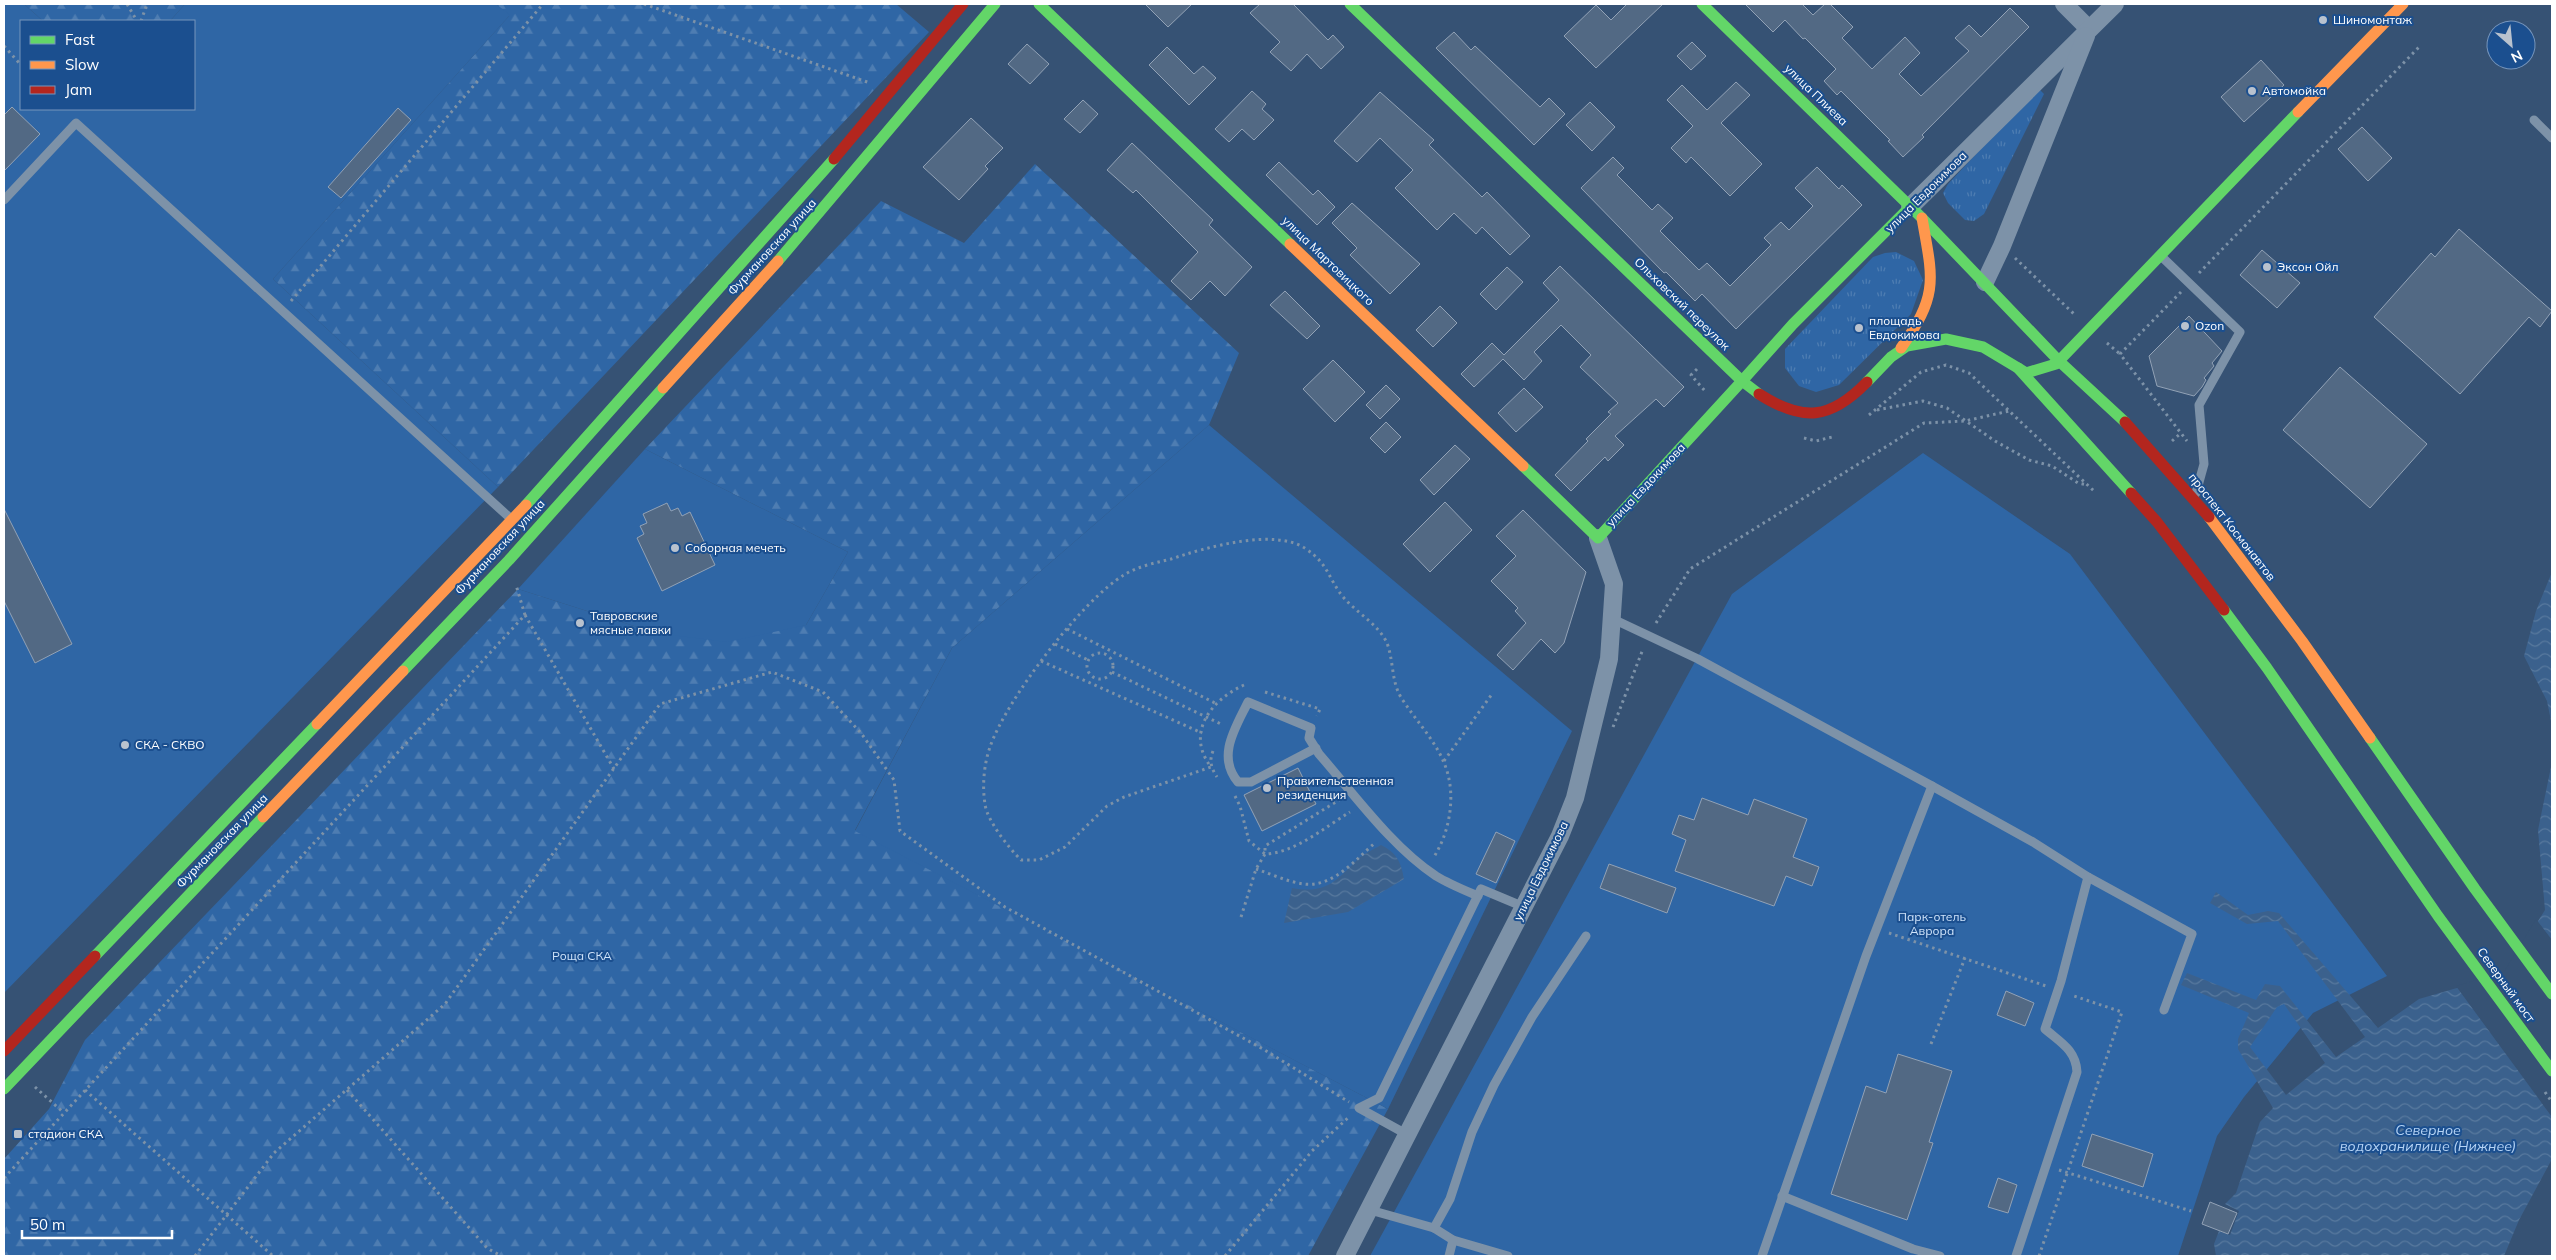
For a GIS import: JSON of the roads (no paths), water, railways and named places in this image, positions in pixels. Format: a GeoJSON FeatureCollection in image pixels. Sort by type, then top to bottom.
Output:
{"type":"FeatureCollection","features":[{"type":"Feature","properties":{"kind":"main road","name":"Фурмановская улица"},"geometry":{"type":"LineString","coordinates":[[4,1052],[512,520],[786,215],[893,91],[962,4]]}},
{"type":"Feature","properties":{"kind":"main road","name":"Фурмановская улица"},"geometry":{"type":"LineString","coordinates":[[4,1089],[509,560],[806,230],[995,4]]}},
{"type":"Feature","properties":{"kind":"main road","name":"улица Мартовицкого"},"geometry":{"type":"LineString","coordinates":[[1039,4],[1598,538]]}},
{"type":"Feature","properties":{"kind":"main road","name":"Ольховский переулок"},"geometry":{"type":"LineString","coordinates":[[1350,4],[1742,381],[1766,399],[1781,407],[1801,413],[1820,414],[1841,405],[1901,348]]}},
{"type":"Feature","properties":{"kind":"main road","name":"улица Плиева"},"geometry":{"type":"LineString","coordinates":[[1702,4],[1916,212]]}},
{"type":"Feature","properties":{"kind":"main road"},"geometry":{"type":"LineString","coordinates":[[1901,348],[1945,338],[1966,340],[2002,355],[2026,373],[2042,370],[2059,361],[2404,4]]}},
{"type":"Feature","properties":{"kind":"main road","name":"улица Евдокимова"},"geometry":{"type":"LineString","coordinates":[[1598,538],[1794,324],[1916,212]]}},
{"type":"Feature","properties":{"kind":"main road","name":"проспект Космонавтов"},"geometry":{"type":"LineString","coordinates":[[1916,212],[2059,361],[2114,409],[2194,498],[2302,641],[2475,889],[2552,994]]}},
{"type":"Feature","properties":{"kind":"main road"},"geometry":{"type":"LineString","coordinates":[[1901,348],[1920,319],[1931,290],[1928,253],[1916,212]]}},
{"type":"Feature","properties":{"kind":"main road","name":"Северный мост"},"geometry":{"type":"LineString","coordinates":[[2018,368],[2158,522],[2267,668],[2438,916],[2552,1071]]}},
{"type":"Feature","properties":{"kind":"street"},"geometry":{"type":"LineString","coordinates":[[1985,282],[2002,246],[2089,29],[2064,4]]}},
{"type":"Feature","properties":{"kind":"street","name":"улица Евдокимова"},"geometry":{"type":"LineString","coordinates":[[1916,212],[2089,29],[2115,4]]}},
{"type":"Feature","properties":{"kind":"street","name":"улица Евдокимова"},"geometry":{"type":"LineString","coordinates":[[1345,1256],[1560,836],[1575,798],[1609,659],[1613,619],[1614,584],[1598,538]]}},
{"type":"Feature","properties":{"kind":"lane"},"geometry":{"type":"LineString","coordinates":[[2534,120],[2552,138]]}},
{"type":"Feature","properties":{"kind":"lane"},"geometry":{"type":"LineString","coordinates":[[4,200],[76,123],[512,520]]}},
{"type":"Feature","properties":{"kind":"lane"},"geometry":{"type":"LineString","coordinates":[[2160,256],[2240,332],[2199,405],[2204,464],[2194,498]]}},
{"type":"Feature","properties":{"kind":"lane"},"geometry":{"type":"LineString","coordinates":[[1613,619],[1648,635],[1932,786],[2033,842],[2088,877],[2192,934],[2164,1010]]}},
{"type":"Feature","properties":{"kind":"lane"},"geometry":{"type":"LineString","coordinates":[[1316,748],[1252,782],[1238,782],[1233,776],[1228,762],[1228,744],[1248,702],[1311,728],[1309,738],[1316,748],[1387,831],[1427,869],[1454,886],[1478,896]]}},
{"type":"Feature","properties":{"kind":"lane"},"geometry":{"type":"LineString","coordinates":[[1762,1256],[1876,929],[1932,786]]}},
{"type":"Feature","properties":{"kind":"lane"},"geometry":{"type":"LineString","coordinates":[[2016,1256],[2044,1165],[2077,1072],[2076,1060],[2069,1050],[2045,1029],[2058,990],[2088,877]]}},
{"type":"Feature","properties":{"kind":"lane"},"geometry":{"type":"LineString","coordinates":[[1408,1135],[1358,1108],[1378,1098],[1481,889],[1524,907]]}},
{"type":"Feature","properties":{"kind":"lane"},"geometry":{"type":"LineString","coordinates":[[1434,1228],[1450,1199],[1472,1132],[1494,1085],[1532,1017],[1586,936]]}},
{"type":"Feature","properties":{"kind":"lane"},"geometry":{"type":"LineString","coordinates":[[1782,1196],[1910,1253],[1940,1256]]}},
{"type":"Feature","properties":{"kind":"lane"},"geometry":{"type":"LineString","coordinates":[[1370,1210],[1434,1228],[1453,1240],[1508,1256]]}},
{"type":"Feature","properties":{"kind":"lane"},"geometry":{"type":"LineString","coordinates":[[1449,1256],[1453,1240]]}},
{"type":"Feature","properties":{"kind":"water"},"geometry":{"type":"Polygon","coordinates":[[[2552,572],[2552,726],[2547,701],[2524,656],[2536,611],[2552,572]]]}},
{"type":"Feature","properties":{"kind":"water","name":"Северное водохранилище (Нижнее)"},"geometry":{"type":"Polygon","coordinates":[[[2552,762],[2552,1159],[2519,1220],[2504,1256],[2216,1256],[2214,1244],[2219,1231],[2230,1235],[2239,1211],[2225,1204],[2236,1193],[2260,1122],[2273,1108],[2238,1049],[2238,1039],[2249,1013],[2181,985],[2187,973],[2256,1000],[2265,984],[2280,986],[2336,1057],[2365,1037],[2278,921],[2247,924],[2210,903],[2216,892],[2248,915],[2268,911],[2279,913],[2378,1028],[2419,999],[2505,974],[2545,910],[2538,830],[2552,762]],[[2284,1004],[2277,1007],[2250,1047],[2286,1095],[2325,1063],[2284,1004]]]}},
{"type":"Feature","properties":{"kind":"water"},"geometry":{"type":"Polygon","coordinates":[[[1381,845],[1395,855],[1404,879],[1348,912],[1284,923],[1292,888],[1313,889],[1329,885],[1359,858],[1381,845]]]}},
{"type":"Feature","properties":{"kind":"place","name":"Шиномонтаж"},"geometry":{"type":"Point","coordinates":[2323,20]}},
{"type":"Feature","properties":{"kind":"place","name":"Автомойка"},"geometry":{"type":"Point","coordinates":[2252,91]}},
{"type":"Feature","properties":{"kind":"place","name":"Эксон Ойл"},"geometry":{"type":"Point","coordinates":[2267,267]}},
{"type":"Feature","properties":{"kind":"place","name":"Ozon"},"geometry":{"type":"Point","coordinates":[2185,326]}},
{"type":"Feature","properties":{"kind":"place","name":"площадь Евдокимова"},"geometry":{"type":"Point","coordinates":[1859,328]}},
{"type":"Feature","properties":{"kind":"place","name":"Соборная мечеть"},"geometry":{"type":"Point","coordinates":[675,548]}},
{"type":"Feature","properties":{"kind":"place","name":"Тавровские мясные лавки"},"geometry":{"type":"Point","coordinates":[580,623]}},
{"type":"Feature","properties":{"kind":"place","name":"СКА - СКВО"},"geometry":{"type":"Point","coordinates":[125,745]}},
{"type":"Feature","properties":{"kind":"place","name":"Правительственная резиденция"},"geometry":{"type":"Point","coordinates":[1267,788]}},
{"type":"Feature","properties":{"kind":"place","name":"стадион СКА"},"geometry":{"type":"Point","coordinates":[18,1134]}},
{"type":"Feature","properties":{"kind":"park label","name":"Парк-отель Аврора"},"geometry":{"type":"Point","coordinates":[1932,924]}},
{"type":"Feature","properties":{"kind":"park label","name":"Роща СКА"},"geometry":{"type":"Point","coordinates":[582,956]}}]}
